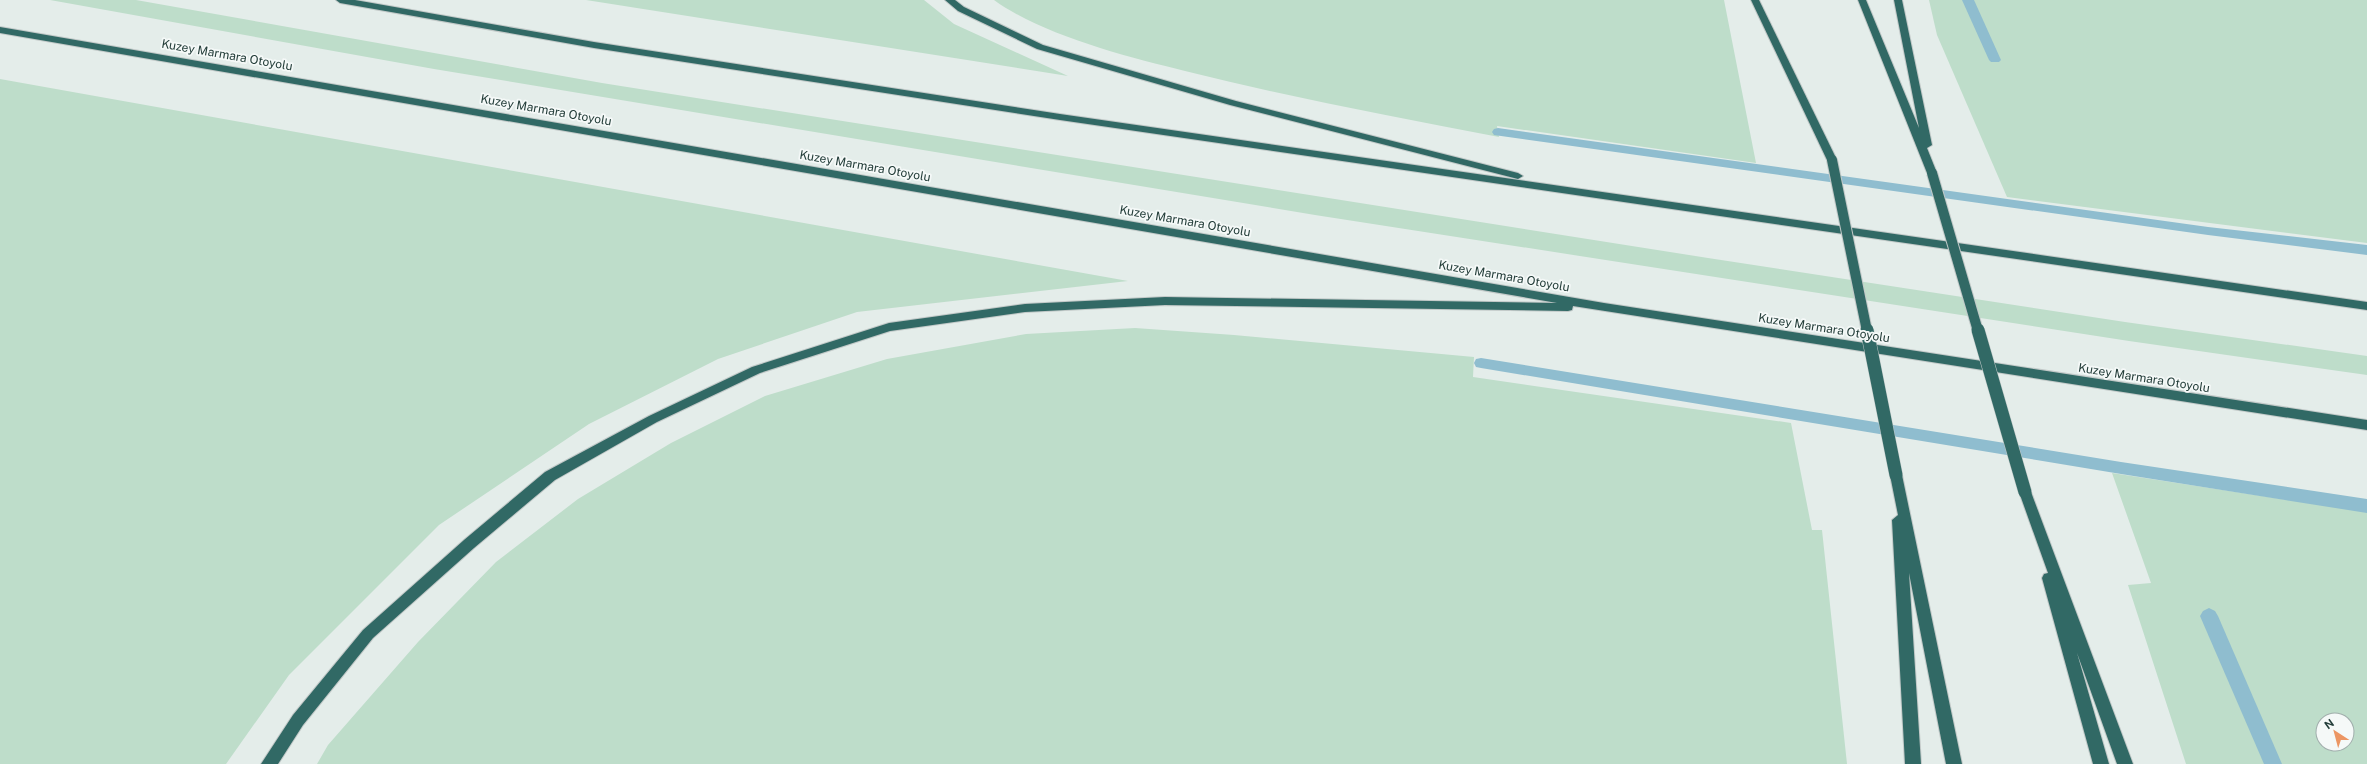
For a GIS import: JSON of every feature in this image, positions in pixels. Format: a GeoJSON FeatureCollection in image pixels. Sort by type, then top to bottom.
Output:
{"type":"FeatureCollection","features":[{"type":"Feature","properties":{"kind":"highway"},"geometry":{"type":"LineString","coordinates":[[340,0],[602,46],[1060,117],[2367,306]]}},
{"type":"Feature","properties":{"kind":"highway"},"geometry":{"type":"LineString","coordinates":[[949,0],[960,9],[1040,46],[1233,103],[1579,192]]}},
{"type":"Feature","properties":{"kind":"highway"},"geometry":{"type":"LineString","coordinates":[[1755,0],[1832,160],[1954,764]]}},
{"type":"Feature","properties":{"kind":"highway"},"geometry":{"type":"LineString","coordinates":[[1862,0],[1932,173]]}},
{"type":"Feature","properties":{"kind":"highway"},"geometry":{"type":"LineString","coordinates":[[1898,0],[1932,173],[2025,492],[2101,764]]}},
{"type":"Feature","properties":{"kind":"highway","name":"Kuzey Marmara Otoyolu"},"geometry":{"type":"LineString","coordinates":[[0,30],[1604,307],[2367,425]]}},
{"type":"Feature","properties":{"kind":"highway"},"geometry":{"type":"LineString","coordinates":[[269,764],[298,720],[368,634],[469,544],[550,476],[653,418],[756,370],[889,327],[1025,308],[1165,301],[1604,307]]}},
{"type":"Feature","properties":{"kind":"highway"},"geometry":{"type":"LineString","coordinates":[[1896,475],[1913,764]]}},
{"type":"Feature","properties":{"kind":"highway"},"geometry":{"type":"LineString","coordinates":[[2025,492],[2125,764]]}},
{"type":"Feature","properties":{"kind":"green space"},"geometry":{"type":"Polygon","coordinates":[[[50,0],[136,0],[602,83],[1708,258],[2125,322],[2367,356],[2367,375],[2129,341],[1315,215],[434,69],[50,0]]]}},
{"type":"Feature","properties":{"kind":"green space"},"geometry":{"type":"Polygon","coordinates":[[[586,0],[924,0],[954,24],[1068,76],[586,0]]]}},
{"type":"Feature","properties":{"kind":"green space"},"geometry":{"type":"Polygon","coordinates":[[[994,0],[1724,0],[1756,163],[1497,126],[1499,137],[1302,98],[1112,52],[1036,24],[1014,13],[994,0]]]}},
{"type":"Feature","properties":{"kind":"green space"},"geometry":{"type":"Polygon","coordinates":[[[1929,0],[2367,0],[2367,243],[2007,197],[1937,35],[1929,0]]]}},
{"type":"Feature","properties":{"kind":"green space"},"geometry":{"type":"Polygon","coordinates":[[[0,79],[1128,281],[857,312],[718,359],[589,424],[439,525],[289,675],[226,764],[0,764],[0,79]]]}},
{"type":"Feature","properties":{"kind":"green space"},"geometry":{"type":"Polygon","coordinates":[[[1135,328],[1234,335],[1474,357],[1473,377],[1791,423],[1812,530],[1822,530],[1847,764],[317,764],[328,745],[418,642],[496,562],[578,499],[671,443],[765,396],[887,359],[1026,334],[1135,328]]]}},
{"type":"Feature","properties":{"kind":"green space"},"geometry":{"type":"Polygon","coordinates":[[[2112,473],[2367,512],[2367,764],[2186,764],[2128,585],[2151,583],[2112,473]]]}},
{"type":"Feature","properties":{"kind":"waterway"},"geometry":{"type":"LineString","coordinates":[[1968,0],[1995,60]]}},
{"type":"Feature","properties":{"kind":"waterway"},"geometry":{"type":"LineString","coordinates":[[1498,132],[2208,231],[2367,250]]}},
{"type":"Feature","properties":{"kind":"waterway"},"geometry":{"type":"LineString","coordinates":[[1481,363],[2121,468],[2367,506]]}},
{"type":"Feature","properties":{"kind":"waterway"},"geometry":{"type":"LineString","coordinates":[[2209,616],[2273,764]]}}]}
